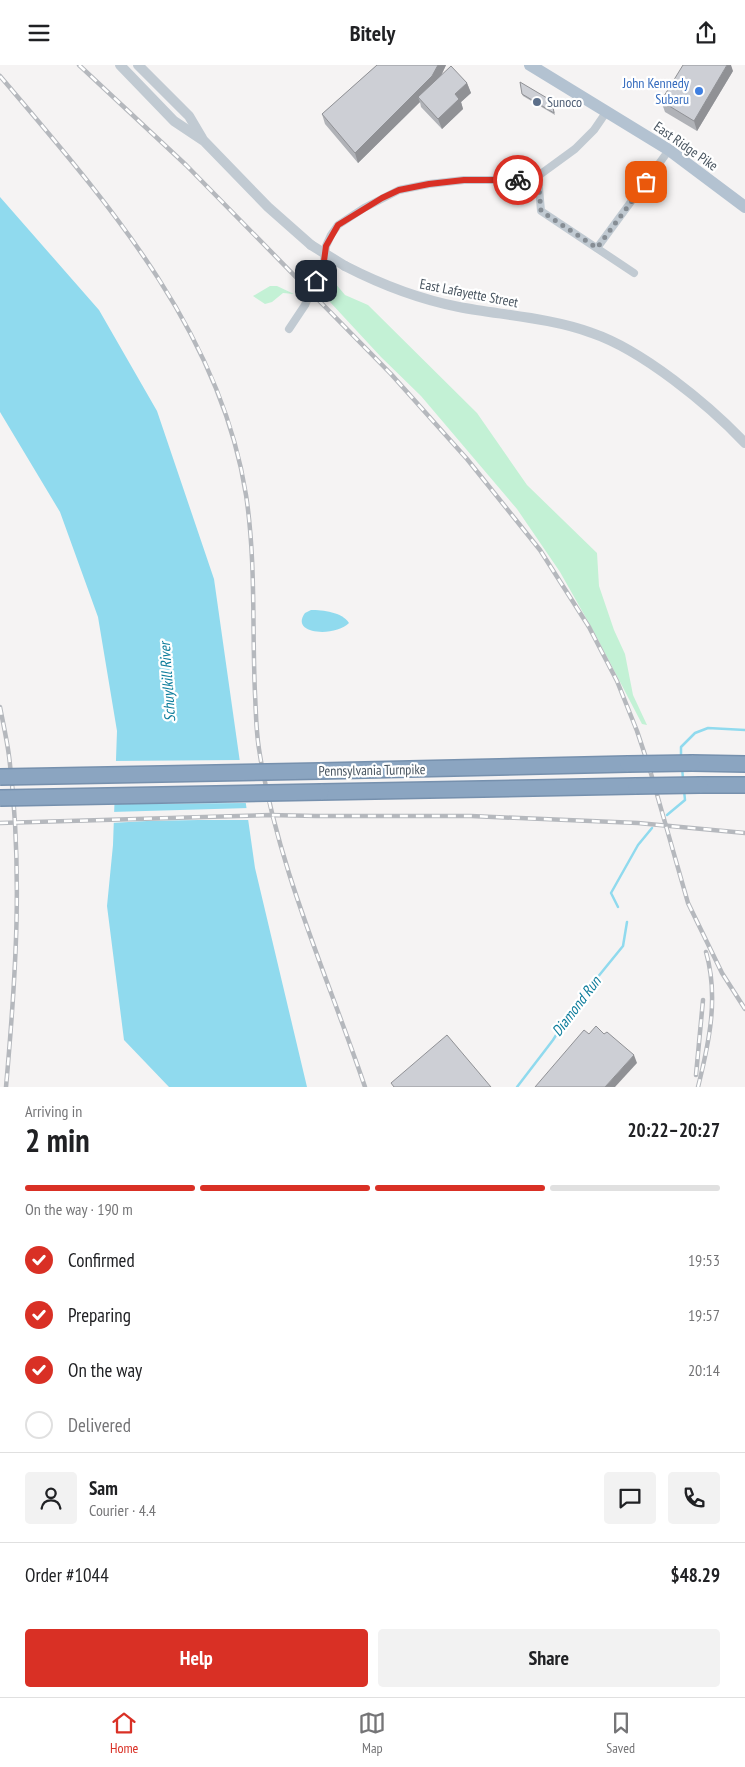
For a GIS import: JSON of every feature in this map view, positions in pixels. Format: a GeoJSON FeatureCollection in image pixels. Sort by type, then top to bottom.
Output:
{"type":"FeatureCollection","features":[{"type":"Feature","properties":{"kind":"highway","name":"Pennsylvania Turnpike"},"geometry":{"type":"LineString","coordinates":[[0,777],[628,764],[745,764]]}},
{"type":"Feature","properties":{"kind":"highway","name":"Pennsylvania Turnpike"},"geometry":{"type":"LineString","coordinates":[[0,798],[745,785]]}},
{"type":"Feature","properties":{"kind":"main road","name":"East Ridge Pike"},"geometry":{"type":"LineString","coordinates":[[530,65],[669,150],[745,207]]}},
{"type":"Feature","properties":{"kind":"street","name":"East Lafayette Street"},"geometry":{"type":"LineString","coordinates":[[120,65],[174,121],[204,141],[268,207],[311,245],[345,266],[382,285],[406,294],[457,307],[574,327],[608,339],[666,375],[720,419],[745,443]]}},
{"type":"Feature","properties":{"kind":"street","name":"East Lafayette Street"},"geometry":{"type":"LineString","coordinates":[[138,65],[189,116],[204,141]]}},
{"type":"Feature","properties":{"kind":"street"},"geometry":{"type":"LineString","coordinates":[[316,281],[324,261],[326,246],[338,225],[382,198],[399,190],[429,184],[464,180],[527,181],[538,177],[575,149],[594,130],[606,111]]}},
{"type":"Feature","properties":{"kind":"street"},"geometry":{"type":"LineString","coordinates":[[597,248],[669,150]]}},
{"type":"Feature","properties":{"kind":"street"},"geometry":{"type":"LineString","coordinates":[[538,177],[541,211],[634,273]]}},
{"type":"Feature","properties":{"kind":"street"},"geometry":{"type":"LineString","coordinates":[[289,329],[305,305]]}},
{"type":"Feature","properties":{"kind":"green space"},"geometry":{"type":"Polygon","coordinates":[[[323,274],[330,277],[345,295],[368,305],[477,413],[527,485],[597,553],[599,586],[614,630],[625,654],[633,695],[647,725],[642,724],[560,572],[517,509],[421,396],[381,357],[330,302],[319,284],[323,274]]]}},
{"type":"Feature","properties":{"kind":"green space"},"geometry":{"type":"Polygon","coordinates":[[[270,286],[277,286],[294,294],[283,293],[272,302],[265,304],[253,296],[270,286]]]}},
{"type":"Feature","properties":{"kind":"water","name":"Schuylkill River"},"geometry":{"type":"Polygon","coordinates":[[[0,197],[99,310],[157,411],[214,579],[255,868],[307,1087],[169,1087],[124,1040],[107,906],[113,845],[117,731],[98,617],[60,512],[0,412],[0,197]]]}},
{"type":"Feature","properties":{"kind":"water"},"geometry":{"type":"Polygon","coordinates":[[[311,610],[337,614],[349,623],[343,627],[325,632],[308,630],[303,626],[302,620],[305,613],[311,610]]]}},
{"type":"Feature","properties":{"kind":"pier"},"geometry":{"type":"Polygon","coordinates":[[[242,760],[248,803],[112,804],[113,761],[242,760]]]}},
{"type":"Feature","properties":{"kind":"pier"},"geometry":{"type":"Polygon","coordinates":[[[249,808],[250,820],[198,820],[111,823],[111,812],[249,808]]]}},
{"type":"Feature","properties":{"kind":"building"},"geometry":{"type":"Polygon","coordinates":[[[377,65],[438,65],[432,76],[355,153],[322,114],[377,65]]]}},
{"type":"Feature","properties":{"kind":"building","name":"John Kennedy Subaru"},"geometry":{"type":"Polygon","coordinates":[[[683,65],[727,65],[694,121],[661,101],[683,65]]]}},
{"type":"Feature","properties":{"kind":"building"},"geometry":{"type":"Polygon","coordinates":[[[451,66],[467,83],[455,94],[459,99],[438,119],[418,97],[451,66]]]}},
{"type":"Feature","properties":{"kind":"building"},"geometry":{"type":"Polygon","coordinates":[[[520,82],[552,101],[554,113],[522,94],[520,82]]]}},
{"type":"Feature","properties":{"kind":"building"},"geometry":{"type":"Polygon","coordinates":[[[596,1026],[604,1034],[607,1032],[634,1055],[605,1087],[535,1087],[584,1030],[589,1034],[596,1026]]]}},
{"type":"Feature","properties":{"kind":"building"},"geometry":{"type":"Polygon","coordinates":[[[447,1035],[491,1087],[394,1087],[391,1083],[447,1035]]]}},
{"type":"Feature","properties":{"kind":"waterway","name":"Diamond Run"},"geometry":{"type":"LineString","coordinates":[[681,757],[681,747],[695,733],[708,728],[745,730]]}},
{"type":"Feature","properties":{"kind":"waterway","name":"Diamond Run"},"geometry":{"type":"LineString","coordinates":[[682,767],[683,779]]}},
{"type":"Feature","properties":{"kind":"waterway","name":"Diamond Run"},"geometry":{"type":"LineString","coordinates":[[667,815],[685,800],[684,790]]}},
{"type":"Feature","properties":{"kind":"waterway","name":"Diamond Run"},"geometry":{"type":"LineString","coordinates":[[618,907],[611,893],[638,845],[652,828]]}},
{"type":"Feature","properties":{"kind":"waterway","name":"Diamond Run"},"geometry":{"type":"LineString","coordinates":[[517,1087],[553,1040],[575,1005],[623,946],[627,922]]}},
{"type":"Feature","properties":{"kind":"tunnel"},"geometry":{"type":"LineString","coordinates":[[305,305],[316,281]]}},
{"type":"Feature","properties":{"kind":"railway"},"geometry":{"type":"LineString","coordinates":[[79,65],[186,165],[391,374],[467,459],[540,550],[589,627],[617,681],[650,770],[688,903],[722,973],[745,1009]]}},
{"type":"Feature","properties":{"kind":"railway"},"geometry":{"type":"LineString","coordinates":[[0,76],[79,170],[153,270],[184,322],[211,377],[232,434],[246,495],[249,520],[257,728],[267,793],[290,878],[365,1087]]}},
{"type":"Feature","properties":{"kind":"railway"},"geometry":{"type":"LineString","coordinates":[[0,707],[8,750],[13,798],[17,881],[13,1004],[6,1087]]}},
{"type":"Feature","properties":{"kind":"railway"},"geometry":{"type":"LineString","coordinates":[[0,823],[270,815],[471,816],[638,823],[745,833]]}},
{"type":"Feature","properties":{"kind":"railway"},"geometry":{"type":"LineString","coordinates":[[698,1087],[706,1054],[711,1020],[712,986],[706,952]]}},
{"type":"Feature","properties":{"kind":"railway"},"geometry":{"type":"LineString","coordinates":[[696,1075],[703,1000]]}},
{"type":"Feature","properties":{"kind":"way so far"},"geometry":{"type":"LineString","coordinates":[[518,180],[527,181],[538,177],[541,211],[597,248],[646,182]]}},
{"type":"Feature","properties":{"kind":"place","name":"John Kennedy Subaru"},"geometry":{"type":"Point","coordinates":[699,91]}},
{"type":"Feature","properties":{"kind":"place","name":"Sunoco"},"geometry":{"type":"Point","coordinates":[537,102]}},
{"type":"Feature","properties":{"kind":"route"},"geometry":{"type":"LineString","coordinates":[[316,281],[324,261],[326,246],[338,225],[382,198],[399,190],[429,184],[464,180],[518,180]]}}]}
